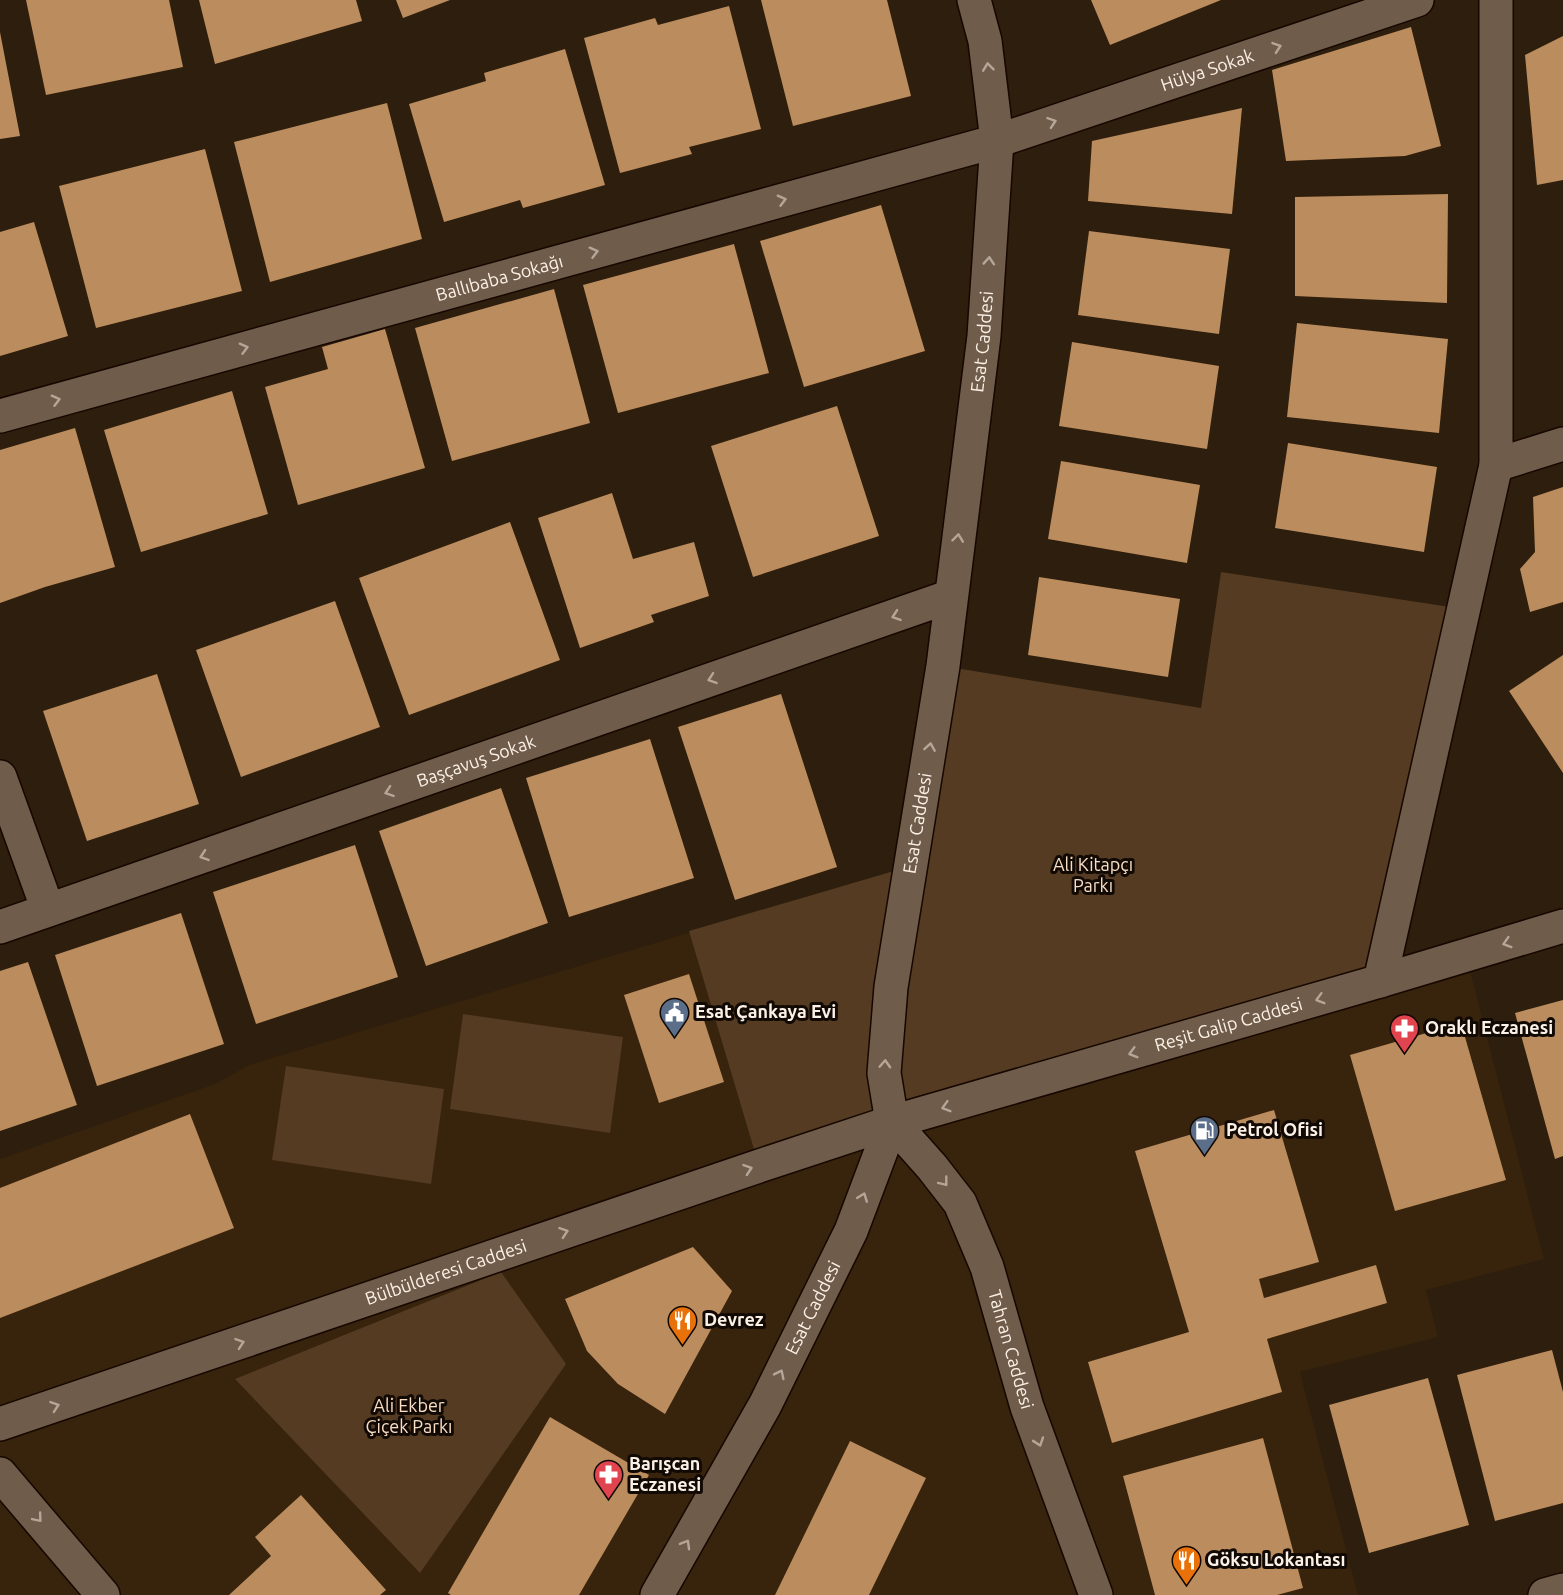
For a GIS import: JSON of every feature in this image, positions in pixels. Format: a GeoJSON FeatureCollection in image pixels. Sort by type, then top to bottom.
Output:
{"type":"FeatureCollection","features":[{"type":"Feature","properties":{"kind":"street","name":"Esat Caddesi"},"geometry":{"type":"LineString","coordinates":[[657,1595],[770,1395],[851,1231],[892,1122],[884,1073],[891,987],[943,666],[984,336],[997,141],[985,41],[974,0]]}},
{"type":"Feature","properties":{"kind":"street","name":"Hülya Sokak"},"geometry":{"type":"LineString","coordinates":[[997,141],[1417,0]]}},
{"type":"Feature","properties":{"kind":"street"},"geometry":{"type":"LineString","coordinates":[[1380,981],[1497,465],[1496,0]]}},
{"type":"Feature","properties":{"kind":"street","name":"Ballıbaba Sokağı"},"geometry":{"type":"LineString","coordinates":[[0,416],[997,141]]}},
{"type":"Feature","properties":{"kind":"street"},"geometry":{"type":"LineString","coordinates":[[1497,465],[1563,444]]}},
{"type":"Feature","properties":{"kind":"street","name":"Başçavuş Sokak"},"geometry":{"type":"LineString","coordinates":[[0,927],[951,596]]}},
{"type":"Feature","properties":{"kind":"street"},"geometry":{"type":"LineString","coordinates":[[0,777],[48,910]]}},
{"type":"Feature","properties":{"kind":"street","name":"Reşit Galip Caddesi"},"geometry":{"type":"LineString","coordinates":[[892,1122],[1563,926]]}},
{"type":"Feature","properties":{"kind":"street","name":"Bülbülderesi Caddesi"},"geometry":{"type":"LineString","coordinates":[[0,1424],[892,1122]]}},
{"type":"Feature","properties":{"kind":"street","name":"Tahran Caddesi"},"geometry":{"type":"LineString","coordinates":[[892,1122],[960,1203],[987,1267],[1027,1407],[1095,1595]]}},
{"type":"Feature","properties":{"kind":"street"},"geometry":{"type":"LineString","coordinates":[[0,1474],[103,1595]]}},
{"type":"Feature","properties":{"kind":"street"},"geometry":{"type":"LineString","coordinates":[[1545,1595],[1563,1590]]}},
{"type":"Feature","properties":{"kind":"shaded area"},"geometry":{"type":"Polygon","coordinates":[[[911,866],[891,987],[1466,955],[1544,1259],[1426,1290],[1438,1337],[1300,1372],[1358,1595],[0,1595],[0,1159],[215,1084],[249,1065],[911,866]]]}},
{"type":"Feature","properties":{"kind":"green space","name":"Ali Kitapçı Parkı"},"geometry":{"type":"Polygon","coordinates":[[[1221,572],[1463,609],[1380,981],[759,1166],[689,931],[911,866],[943,666],[1201,708],[1221,572]]]}},
{"type":"Feature","properties":{"kind":"green space"},"geometry":{"type":"Polygon","coordinates":[[[463,1014],[623,1037],[610,1133],[450,1109],[463,1014]]]}},
{"type":"Feature","properties":{"kind":"green space"},"geometry":{"type":"Polygon","coordinates":[[[286,1066],[444,1089],[431,1184],[272,1160],[286,1066]]]}},
{"type":"Feature","properties":{"kind":"green space","name":"Ali Ekber Çiçek Parkı"},"geometry":{"type":"Polygon","coordinates":[[[501,1272],[566,1364],[420,1573],[235,1379],[501,1272]]]}},
{"type":"Feature","properties":{"kind":"building"},"geometry":{"type":"Polygon","coordinates":[[[26,0],[169,0],[183,67],[46,95],[26,0]]]}},
{"type":"Feature","properties":{"kind":"building"},"geometry":{"type":"Polygon","coordinates":[[[199,0],[356,0],[362,21],[215,64],[199,0]]]}},
{"type":"Feature","properties":{"kind":"building"},"geometry":{"type":"Polygon","coordinates":[[[396,0],[450,0],[403,18],[396,0]]]}},
{"type":"Feature","properties":{"kind":"building"},"geometry":{"type":"Polygon","coordinates":[[[761,0],[887,0],[911,96],[793,126],[761,0]]]}},
{"type":"Feature","properties":{"kind":"building"},"geometry":{"type":"Polygon","coordinates":[[[1091,0],[1221,0],[1110,45],[1091,0]]]}},
{"type":"Feature","properties":{"kind":"building"},"geometry":{"type":"Polygon","coordinates":[[[729,6],[761,129],[689,147],[692,154],[620,173],[584,38],[655,18],[658,25],[729,6]]]}},
{"type":"Feature","properties":{"kind":"building"},"geometry":{"type":"Polygon","coordinates":[[[1411,27],[1441,146],[1405,156],[1286,161],[1272,70],[1411,27]]]}},
{"type":"Feature","properties":{"kind":"building"},"geometry":{"type":"Polygon","coordinates":[[[0,32],[20,136],[0,139],[0,32]]]}},
{"type":"Feature","properties":{"kind":"building"},"geometry":{"type":"Polygon","coordinates":[[[1563,36],[1563,180],[1537,185],[1525,55],[1563,36]]]}},
{"type":"Feature","properties":{"kind":"building"},"geometry":{"type":"Polygon","coordinates":[[[565,49],[605,185],[523,208],[520,200],[444,222],[409,104],[486,81],[484,73],[565,49]]]}},
{"type":"Feature","properties":{"kind":"building"},"geometry":{"type":"Polygon","coordinates":[[[387,103],[422,239],[270,282],[234,142],[387,103]]]}},
{"type":"Feature","properties":{"kind":"building"},"geometry":{"type":"Polygon","coordinates":[[[1242,108],[1232,214],[1088,201],[1092,141],[1242,108]]]}},
{"type":"Feature","properties":{"kind":"building"},"geometry":{"type":"Polygon","coordinates":[[[205,149],[242,291],[96,328],[59,186],[205,149]]]}},
{"type":"Feature","properties":{"kind":"building"},"geometry":{"type":"Polygon","coordinates":[[[1448,194],[1447,303],[1295,296],[1295,197],[1448,194]]]}},
{"type":"Feature","properties":{"kind":"building"},"geometry":{"type":"Polygon","coordinates":[[[881,205],[925,351],[804,387],[760,241],[881,205]]]}},
{"type":"Feature","properties":{"kind":"building"},"geometry":{"type":"Polygon","coordinates":[[[34,222],[68,336],[0,356],[0,232],[34,222]]]}},
{"type":"Feature","properties":{"kind":"building"},"geometry":{"type":"Polygon","coordinates":[[[1089,231],[1230,249],[1219,334],[1078,315],[1089,231]]]}},
{"type":"Feature","properties":{"kind":"building"},"geometry":{"type":"Polygon","coordinates":[[[734,244],[769,373],[618,413],[583,285],[734,244]]]}},
{"type":"Feature","properties":{"kind":"building"},"geometry":{"type":"Polygon","coordinates":[[[554,289],[590,423],[452,461],[415,328],[554,289]]]}},
{"type":"Feature","properties":{"kind":"building"},"geometry":{"type":"Polygon","coordinates":[[[1297,323],[1448,339],[1439,433],[1287,417],[1297,323]]]}},
{"type":"Feature","properties":{"kind":"building"},"geometry":{"type":"Polygon","coordinates":[[[385,329],[425,468],[298,505],[265,387],[328,369],[322,347],[385,329]]]}},
{"type":"Feature","properties":{"kind":"building"},"geometry":{"type":"Polygon","coordinates":[[[1072,342],[1219,366],[1207,449],[1059,426],[1072,342]]]}},
{"type":"Feature","properties":{"kind":"building"},"geometry":{"type":"Polygon","coordinates":[[[232,391],[268,514],[141,552],[104,430],[232,391]]]}},
{"type":"Feature","properties":{"kind":"building"},"geometry":{"type":"Polygon","coordinates":[[[837,406],[879,536],[753,577],[711,446],[837,406]]]}},
{"type":"Feature","properties":{"kind":"building"},"geometry":{"type":"Polygon","coordinates":[[[75,428],[115,567],[45,587],[0,603],[0,450],[75,428]]]}},
{"type":"Feature","properties":{"kind":"building"},"geometry":{"type":"Polygon","coordinates":[[[1288,443],[1437,467],[1424,552],[1275,528],[1288,443]]]}},
{"type":"Feature","properties":{"kind":"building"},"geometry":{"type":"Polygon","coordinates":[[[1061,461],[1200,485],[1187,563],[1048,539],[1061,461]]]}},
{"type":"Feature","properties":{"kind":"building"},"geometry":{"type":"Polygon","coordinates":[[[1563,487],[1563,602],[1530,612],[1520,569],[1535,552],[1533,497],[1563,487]]]}},
{"type":"Feature","properties":{"kind":"building"},"geometry":{"type":"Polygon","coordinates":[[[612,493],[633,559],[694,542],[709,596],[651,615],[654,622],[580,648],[538,518],[612,493]]]}},
{"type":"Feature","properties":{"kind":"building"},"geometry":{"type":"Polygon","coordinates":[[[510,522],[560,660],[409,715],[359,578],[510,522]]]}},
{"type":"Feature","properties":{"kind":"building"},"geometry":{"type":"Polygon","coordinates":[[[1039,577],[1180,599],[1168,677],[1028,655],[1039,577]]]}},
{"type":"Feature","properties":{"kind":"building"},"geometry":{"type":"Polygon","coordinates":[[[335,601],[380,727],[241,777],[196,650],[335,601]]]}},
{"type":"Feature","properties":{"kind":"building"},"geometry":{"type":"Polygon","coordinates":[[[1563,655],[1563,773],[1509,691],[1563,655]]]}},
{"type":"Feature","properties":{"kind":"building"},"geometry":{"type":"Polygon","coordinates":[[[157,674],[199,804],[87,841],[43,711],[157,674]]]}},
{"type":"Feature","properties":{"kind":"building"},"geometry":{"type":"Polygon","coordinates":[[[781,694],[837,867],[735,900],[678,727],[781,694]]]}},
{"type":"Feature","properties":{"kind":"building"},"geometry":{"type":"Polygon","coordinates":[[[650,739],[694,878],[569,917],[526,778],[650,739]]]}},
{"type":"Feature","properties":{"kind":"building"},"geometry":{"type":"Polygon","coordinates":[[[501,788],[548,923],[426,966],[379,831],[501,788]]]}},
{"type":"Feature","properties":{"kind":"building"},"geometry":{"type":"Polygon","coordinates":[[[355,845],[398,977],[256,1024],[213,892],[355,845]]]}},
{"type":"Feature","properties":{"kind":"building"},"geometry":{"type":"Polygon","coordinates":[[[181,913],[224,1044],[97,1086],[55,955],[181,913]]]}},
{"type":"Feature","properties":{"kind":"building"},"geometry":{"type":"Polygon","coordinates":[[[28,962],[77,1105],[0,1131],[0,971],[28,962]]]}},
{"type":"Feature","properties":{"kind":"building","name":"Esat Çankaya Evi"},"geometry":{"type":"Polygon","coordinates":[[[689,974],[724,1082],[659,1103],[624,995],[689,974]]]}},
{"type":"Feature","properties":{"kind":"building"},"geometry":{"type":"Polygon","coordinates":[[[1563,1000],[1563,1156],[1555,1159],[1515,1013],[1563,1000]]]}},
{"type":"Feature","properties":{"kind":"building"},"geometry":{"type":"Polygon","coordinates":[[[1461,1023],[1506,1180],[1395,1211],[1350,1055],[1461,1023]]]}},
{"type":"Feature","properties":{"kind":"building"},"geometry":{"type":"Polygon","coordinates":[[[1274,1110],[1319,1262],[1259,1279],[1264,1298],[1376,1265],[1387,1303],[1267,1339],[1282,1392],[1112,1443],[1088,1362],[1189,1332],[1135,1151],[1274,1110]]]}},
{"type":"Feature","properties":{"kind":"building"},"geometry":{"type":"Polygon","coordinates":[[[190,1114],[234,1228],[0,1318],[0,1188],[190,1114]]]}},
{"type":"Feature","properties":{"kind":"building"},"geometry":{"type":"Polygon","coordinates":[[[693,1247],[732,1291],[665,1414],[618,1384],[587,1351],[565,1299],[693,1247]]]}},
{"type":"Feature","properties":{"kind":"building"},"geometry":{"type":"Polygon","coordinates":[[[1552,1350],[1563,1392],[1563,1503],[1495,1521],[1457,1375],[1552,1350]]]}},
{"type":"Feature","properties":{"kind":"building"},"geometry":{"type":"Polygon","coordinates":[[[1428,1378],[1469,1525],[1369,1553],[1329,1405],[1428,1378]]]}},
{"type":"Feature","properties":{"kind":"building"},"geometry":{"type":"Polygon","coordinates":[[[550,1417],[649,1475],[579,1595],[451,1595],[448,1593],[550,1417]]]}},
{"type":"Feature","properties":{"kind":"building"},"geometry":{"type":"Polygon","coordinates":[[[1263,1438],[1303,1588],[1277,1595],[1155,1595],[1123,1476],[1263,1438]]]}},
{"type":"Feature","properties":{"kind":"building"},"geometry":{"type":"Polygon","coordinates":[[[850,1441],[926,1478],[869,1595],[775,1595],[850,1441]]]}},
{"type":"Feature","properties":{"kind":"building"},"geometry":{"type":"Polygon","coordinates":[[[301,1495],[386,1590],[380,1595],[229,1595],[271,1556],[255,1537],[301,1495]]]}},
{"type":"Feature","properties":{"kind":"place","name":"Esat Çankaya Evi"},"geometry":{"type":"Point","coordinates":[674,1038]}},
{"type":"Feature","properties":{"kind":"place","name":"Oraklı Eczanesi"},"geometry":{"type":"Point","coordinates":[1404,1054]}},
{"type":"Feature","properties":{"kind":"place","name":"Petrol Ofisi"},"geometry":{"type":"Point","coordinates":[1205,1156]}},
{"type":"Feature","properties":{"kind":"place","name":"Devrez"},"geometry":{"type":"Point","coordinates":[683,1346]}},
{"type":"Feature","properties":{"kind":"place","name":"Barışcan Eczanesi"},"geometry":{"type":"Point","coordinates":[608,1500]}},
{"type":"Feature","properties":{"kind":"place","name":"Göksu Lokantası"},"geometry":{"type":"Point","coordinates":[1186,1586]}}]}
